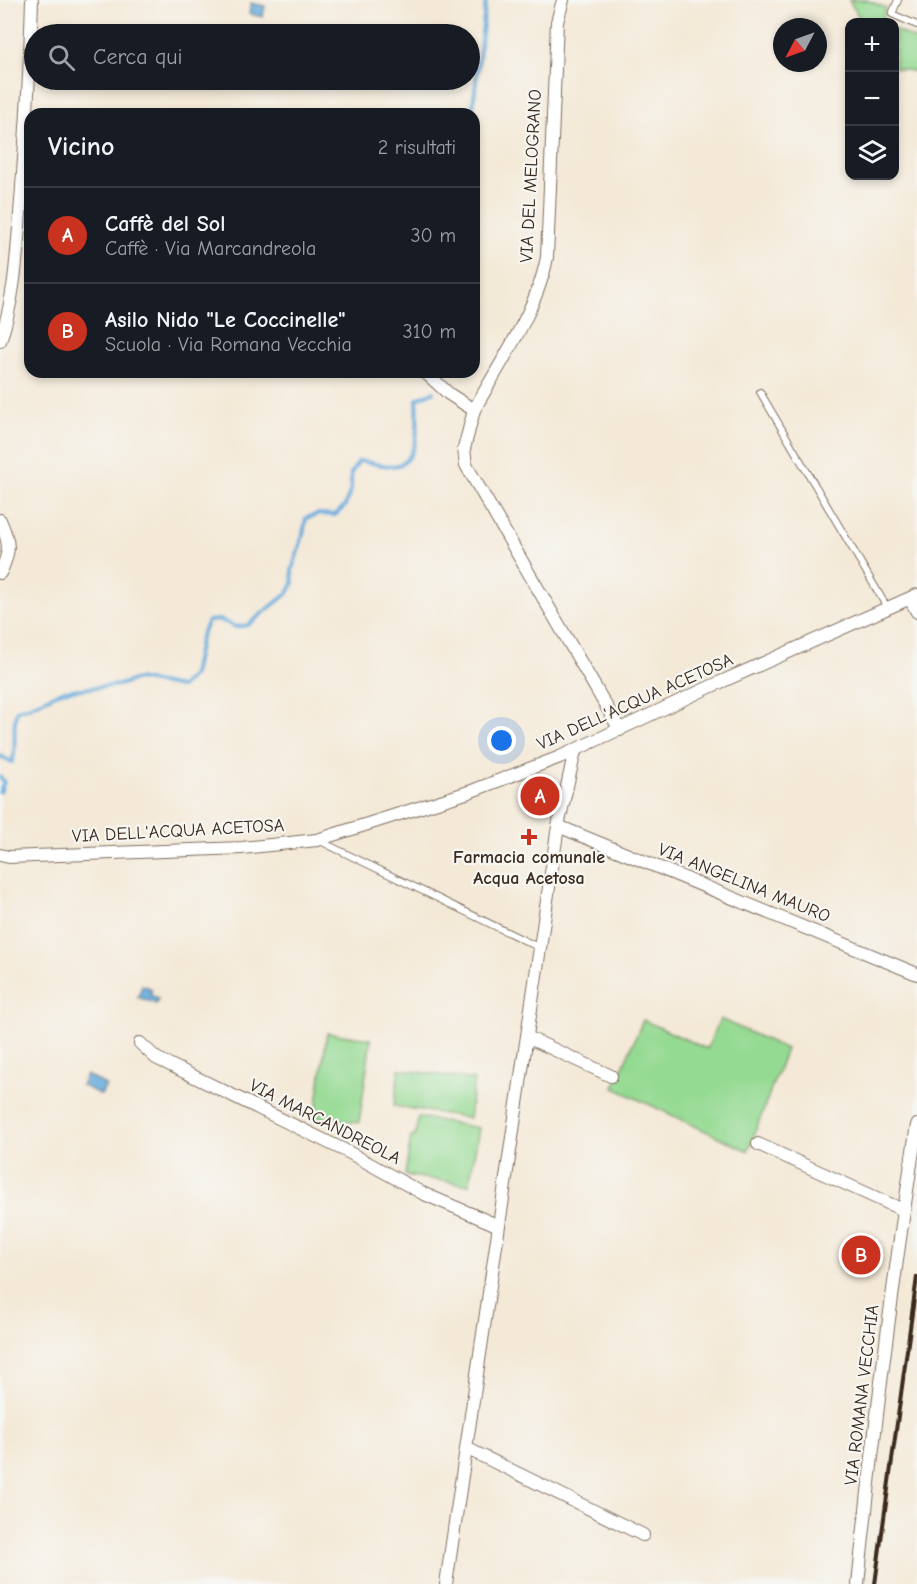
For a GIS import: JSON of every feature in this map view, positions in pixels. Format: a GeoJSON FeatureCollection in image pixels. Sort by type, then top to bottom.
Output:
{"type":"FeatureCollection","features":[{"type":"Feature","properties":{"kind":"street"},"geometry":{"type":"LineString","coordinates":[[31,24],[32,0]]}},
{"type":"Feature","properties":{"kind":"street","name":"VIA DEL MELOGRANO"},"geometry":{"type":"LineString","coordinates":[[563,0],[556,22],[547,257],[544,272],[531,308],[474,410],[464,448],[466,465],[620,730]]}},
{"type":"Feature","properties":{"kind":"street"},"geometry":{"type":"LineString","coordinates":[[28,108],[29,90]]}},
{"type":"Feature","properties":{"kind":"street"},"geometry":{"type":"LineString","coordinates":[[0,341],[8,319],[14,286],[24,155]]}},
{"type":"Feature","properties":{"kind":"street"},"geometry":{"type":"LineString","coordinates":[[432,378],[449,394],[474,410]]}},
{"type":"Feature","properties":{"kind":"street"},"geometry":{"type":"LineString","coordinates":[[0,520],[8,549],[0,573]]}},
{"type":"Feature","properties":{"kind":"street"},"geometry":{"type":"LineString","coordinates":[[913,597],[917,612]]}},
{"type":"Feature","properties":{"kind":"street","name":"VIA DELL'ACQUA ACETOSA"},"geometry":{"type":"LineString","coordinates":[[0,855],[9,857],[242,848],[316,840],[470,792],[575,751],[714,685],[913,597]]}},
{"type":"Feature","properties":{"kind":"street"},"geometry":{"type":"LineString","coordinates":[[446,1584],[558,826],[575,751]]}},
{"type":"Feature","properties":{"kind":"street","name":"VIA ANGELINA MAURO"},"geometry":{"type":"LineString","coordinates":[[558,826],[917,974]]}},
{"type":"Feature","properties":{"kind":"street"},"geometry":{"type":"LineString","coordinates":[[527,1037],[611,1076]]}},
{"type":"Feature","properties":{"kind":"street","name":"VIA MARCANDREOLA"},"geometry":{"type":"LineString","coordinates":[[140,1043],[156,1058],[350,1153],[422,1193],[498,1226]]}},
{"type":"Feature","properties":{"kind":"street","name":"VIA ROMANA VECCHIA"},"geometry":{"type":"LineString","coordinates":[[858,1584],[903,1210],[917,1125]]}},
{"type":"Feature","properties":{"kind":"street"},"geometry":{"type":"LineString","coordinates":[[758,1144],[903,1210]]}},
{"type":"Feature","properties":{"kind":"street"},"geometry":{"type":"LineString","coordinates":[[466,1448],[643,1535]]}},
{"type":"Feature","properties":{"kind":"lane"},"geometry":{"type":"LineString","coordinates":[[898,0],[892,14],[917,25]]}},
{"type":"Feature","properties":{"kind":"lane"},"geometry":{"type":"LineString","coordinates":[[760,392],[888,609]]}},
{"type":"Feature","properties":{"kind":"lane"},"geometry":{"type":"LineString","coordinates":[[316,840],[541,948]]}},
{"type":"Feature","properties":{"kind":"green space"},"geometry":{"type":"Polygon","coordinates":[[[849,0],[867,0],[886,8],[883,18],[860,18],[849,0]]]}},
{"type":"Feature","properties":{"kind":"green space"},"geometry":{"type":"Polygon","coordinates":[[[899,32],[917,40],[917,72],[899,69],[899,32]]]}},
{"type":"Feature","properties":{"kind":"green space"},"geometry":{"type":"Polygon","coordinates":[[[720,1019],[786,1049],[748,1151],[614,1088],[643,1020],[707,1049],[720,1019]]]}},
{"type":"Feature","properties":{"kind":"green space"},"geometry":{"type":"Polygon","coordinates":[[[327,1033],[371,1039],[359,1123],[315,1117],[327,1033]]]}},
{"type":"Feature","properties":{"kind":"green space"},"geometry":{"type":"Polygon","coordinates":[[[399,1069],[474,1080],[469,1118],[394,1106],[399,1069]]]}},
{"type":"Feature","properties":{"kind":"green space"},"geometry":{"type":"Polygon","coordinates":[[[418,1117],[479,1128],[469,1185],[405,1175],[411,1136],[415,1137],[418,1117]]]}},
{"type":"Feature","properties":{"kind":"water"},"geometry":{"type":"Polygon","coordinates":[[[251,3],[265,6],[263,17],[249,14],[251,3]]]}},
{"type":"Feature","properties":{"kind":"water"},"geometry":{"type":"Polygon","coordinates":[[[142,985],[152,989],[150,995],[158,998],[156,1004],[138,997],[142,985]]]}},
{"type":"Feature","properties":{"kind":"water"},"geometry":{"type":"Polygon","coordinates":[[[86,1075],[106,1085],[101,1095],[81,1085],[86,1075]]]}},
{"type":"Feature","properties":{"kind":"waterway"},"geometry":{"type":"LineString","coordinates":[[480,49],[486,0]]}},
{"type":"Feature","properties":{"kind":"waterway"},"geometry":{"type":"LineString","coordinates":[[473,108],[475,90]]}},
{"type":"Feature","properties":{"kind":"waterway"},"geometry":{"type":"LineString","coordinates":[[0,756],[12,762],[14,757],[17,710],[62,691],[119,685],[137,679],[181,687],[193,675],[201,636],[208,621],[220,620],[236,627],[248,625],[288,593],[293,584],[292,570],[306,518],[319,514],[335,515],[345,506],[351,489],[351,473],[359,461],[392,466],[401,464],[408,458],[416,439],[417,399],[433,392]]}},
{"type":"Feature","properties":{"kind":"waterway"},"geometry":{"type":"LineString","coordinates":[[0,777],[4,782],[0,792]]}},
{"type":"Feature","properties":{"kind":"railway"},"geometry":{"type":"LineString","coordinates":[[875,1584],[917,1277]]}},
{"type":"Feature","properties":{"kind":"place","name":"Caffè del Sol"},"geometry":{"type":"Point","coordinates":[540,796]}},
{"type":"Feature","properties":{"kind":"place","name":"Farmacia comunale Acqua Acetosa"},"geometry":{"type":"Point","coordinates":[529,837]}},
{"type":"Feature","properties":{"kind":"place","name":"Asilo Nido \"Le Coccinelle\""},"geometry":{"type":"Point","coordinates":[861,1255]}}]}
